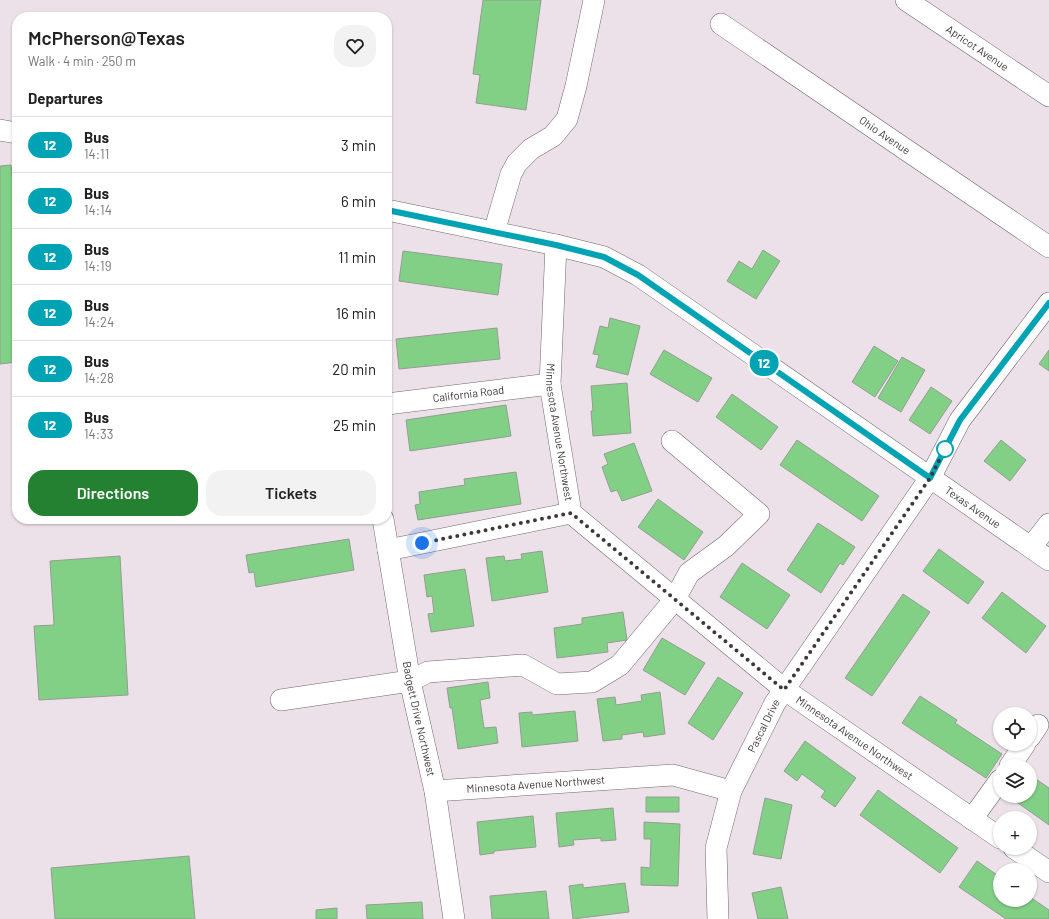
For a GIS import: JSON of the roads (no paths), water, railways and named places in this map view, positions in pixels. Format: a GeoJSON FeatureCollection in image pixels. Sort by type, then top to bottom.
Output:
{"type":"FeatureCollection","features":[{"type":"Feature","properties":{"kind":"street"},"geometry":{"type":"LineString","coordinates":[[494,232],[511,174],[517,163],[531,149],[553,136],[567,119],[576,86],[594,0]]}},
{"type":"Feature","properties":{"kind":"street","name":"Apricot Avenue"},"geometry":{"type":"LineString","coordinates":[[906,0],[1049,96]]}},
{"type":"Feature","properties":{"kind":"street","name":"Ohio Avenue"},"geometry":{"type":"LineString","coordinates":[[721,24],[1049,247]]}},
{"type":"Feature","properties":{"kind":"street"},"geometry":{"type":"LineString","coordinates":[[0,130],[12,133]]}},
{"type":"Feature","properties":{"kind":"street","name":"Texas Avenue"},"geometry":{"type":"LineString","coordinates":[[392,211],[556,245],[604,257],[638,275],[1049,560]]}},
{"type":"Feature","properties":{"kind":"street","name":"Minnesota Avenue Northwest"},"geometry":{"type":"LineString","coordinates":[[556,245],[550,384],[571,513],[784,690],[993,834]]}},
{"type":"Feature","properties":{"kind":"street","name":"Pascal Drive"},"geometry":{"type":"LineString","coordinates":[[718,919],[716,848],[731,791],[776,703],[930,478],[960,420],[1049,303]]}},
{"type":"Feature","properties":{"kind":"street","name":"California Road"},"geometry":{"type":"LineString","coordinates":[[392,403],[550,384]]}},
{"type":"Feature","properties":{"kind":"street"},"geometry":{"type":"LineString","coordinates":[[281,700],[410,681],[428,672],[523,665],[556,684],[592,682],[620,665],[675,599],[689,573],[726,546],[759,514],[672,441]]}},
{"type":"Feature","properties":{"kind":"street"},"geometry":{"type":"LineString","coordinates":[[388,550],[571,513]]}},
{"type":"Feature","properties":{"kind":"street","name":"Badgett Drive Northwest"},"geometry":{"type":"LineString","coordinates":[[384,524],[410,681],[435,791],[454,919]]}},
{"type":"Feature","properties":{"kind":"street"},"geometry":{"type":"LineString","coordinates":[[1031,548],[1049,524]]}},
{"type":"Feature","properties":{"kind":"street","name":"Minnesota Avenue Northwest"},"geometry":{"type":"LineString","coordinates":[[435,791],[673,775],[731,791]]}},
{"type":"Feature","properties":{"kind":"street"},"geometry":{"type":"LineString","coordinates":[[972,820],[993,790]]}},
{"type":"Feature","properties":{"kind":"street"},"geometry":{"type":"LineString","coordinates":[[1024,855],[1049,872]]}}]}
